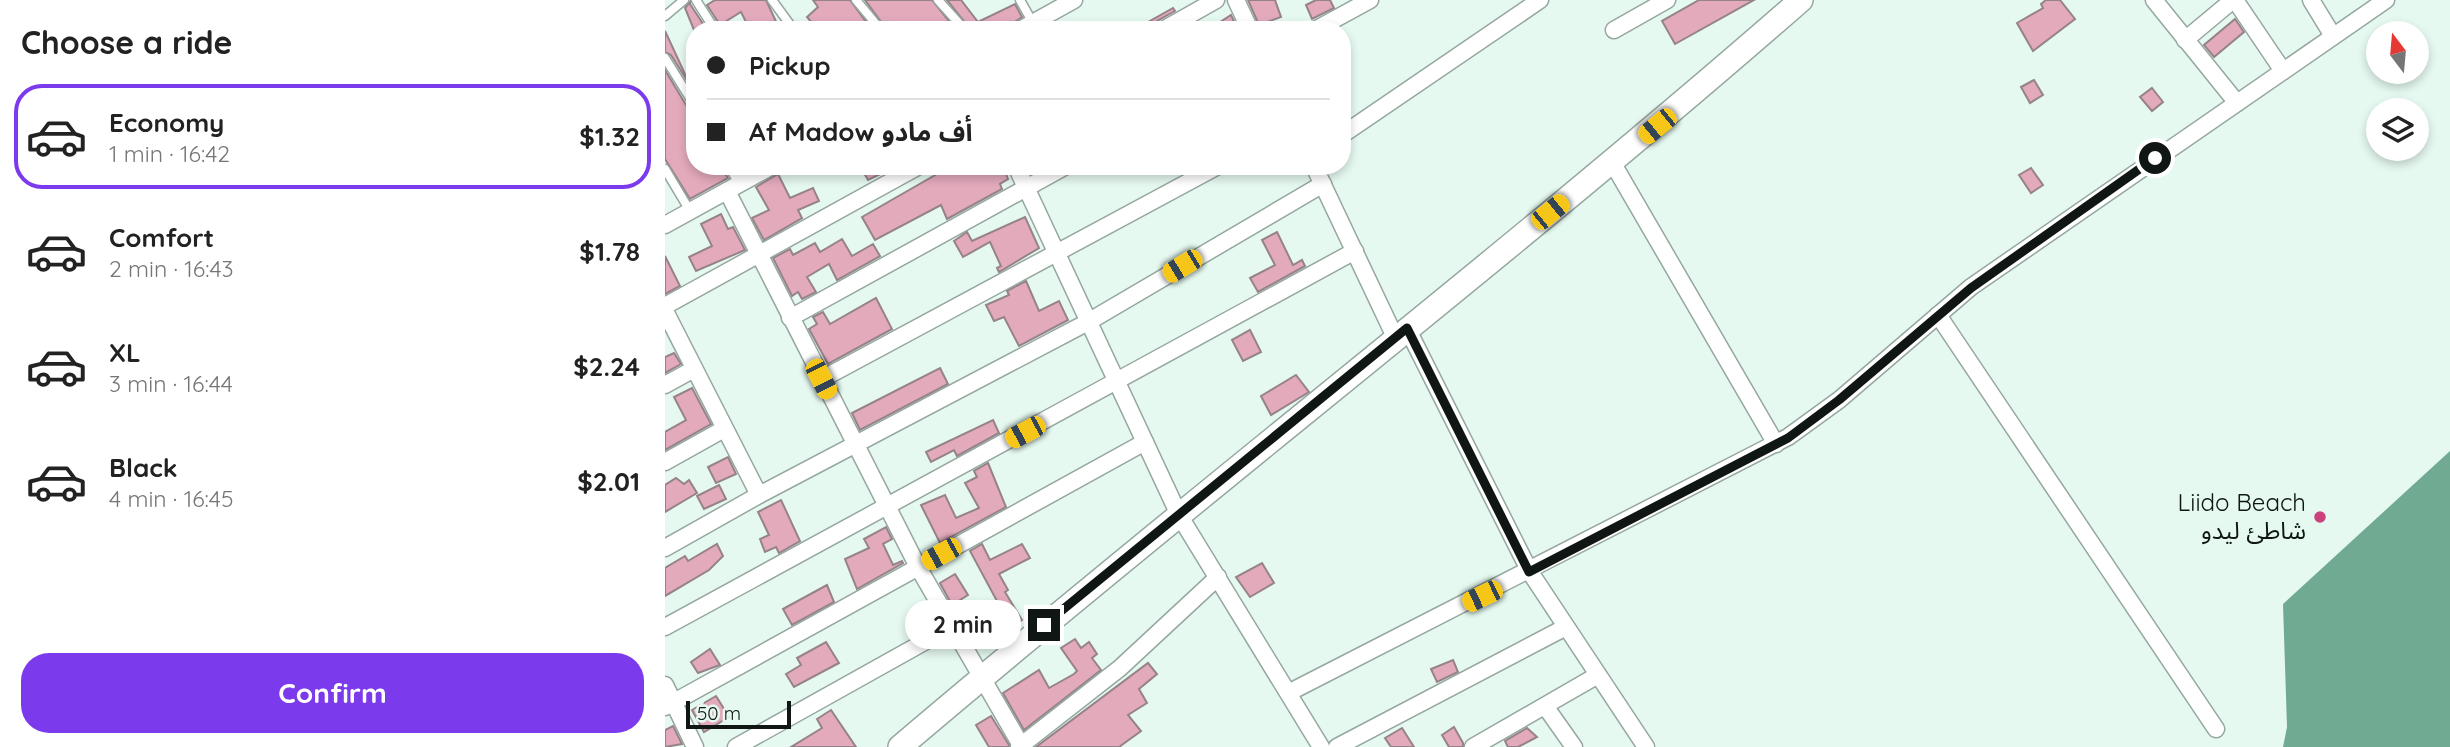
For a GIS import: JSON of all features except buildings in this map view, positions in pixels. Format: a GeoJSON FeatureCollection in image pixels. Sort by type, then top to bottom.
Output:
{"type":"FeatureCollection","features":[{"type":"Feature","properties":{"kind":"street"},"geometry":{"type":"LineString","coordinates":[[1036,21],[1074,0]]}},
{"type":"Feature","properties":{"kind":"street"},"geometry":{"type":"LineString","coordinates":[[1179,21],[1216,0]]}},
{"type":"Feature","properties":{"kind":"street"},"geometry":{"type":"LineString","coordinates":[[1235,0],[1246,21]]}},
{"type":"Feature","properties":{"kind":"street"},"geometry":{"type":"LineString","coordinates":[[1332,21],[1370,0]]}},
{"type":"Feature","properties":{"kind":"street"},"geometry":{"type":"LineString","coordinates":[[1351,129],[1540,0]]}},
{"type":"Feature","properties":{"kind":"street"},"geometry":{"type":"LineString","coordinates":[[1614,30],[1667,0]]}},
{"type":"Feature","properties":{"kind":"street"},"geometry":{"type":"LineString","coordinates":[[900,747],[1179,515],[1612,162],[1801,0]]}},
{"type":"Feature","properties":{"kind":"street"},"geometry":{"type":"LineString","coordinates":[[2154,0],[2237,103]]}},
{"type":"Feature","properties":{"kind":"street"},"geometry":{"type":"LineString","coordinates":[[2185,40],[2234,0],[2283,71]]}},
{"type":"Feature","properties":{"kind":"street"},"geometry":{"type":"LineString","coordinates":[[2311,0],[2333,36]]}},
{"type":"Feature","properties":{"kind":"street"},"geometry":{"type":"LineString","coordinates":[[1290,692],[1776,444],[1839,400],[1938,315],[2073,214],[2386,0]]}},
{"type":"Feature","properties":{"kind":"street"},"geometry":{"type":"LineString","coordinates":[[1612,162],[1776,444]]}},
{"type":"Feature","properties":{"kind":"street"},"geometry":{"type":"LineString","coordinates":[[665,225],[756,175]]}},
{"type":"Feature","properties":{"kind":"street"},"geometry":{"type":"LineString","coordinates":[[758,495],[665,308],[903,175]]}},
{"type":"Feature","properties":{"kind":"street"},"geometry":{"type":"LineString","coordinates":[[1020,175],[1179,515],[1290,692],[1321,747]]}},
{"type":"Feature","properties":{"kind":"street"},"geometry":{"type":"LineString","coordinates":[[790,318],[1050,175]]}},
{"type":"Feature","properties":{"kind":"street"},"geometry":{"type":"LineString","coordinates":[[821,379],[1201,175]]}},
{"type":"Feature","properties":{"kind":"street"},"geometry":{"type":"LineString","coordinates":[[1318,175],[1355,251],[1529,572],[1646,747]]}},
{"type":"Feature","properties":{"kind":"street"},"geometry":{"type":"LineString","coordinates":[[665,548],[758,495],[1089,322],[1323,184]]}},
{"type":"Feature","properties":{"kind":"street"},"geometry":{"type":"LineString","coordinates":[[733,188],[759,254],[887,507],[951,628],[1021,746],[1120,668],[1218,577]]}},
{"type":"Feature","properties":{"kind":"street"},"geometry":{"type":"LineString","coordinates":[[665,626],[1355,251]]}},
{"type":"Feature","properties":{"kind":"street"},"geometry":{"type":"LineString","coordinates":[[1938,315],[2216,729]]}},
{"type":"Feature","properties":{"kind":"street"},"geometry":{"type":"LineString","coordinates":[[665,385],[694,369]]}},
{"type":"Feature","properties":{"kind":"street"},"geometry":{"type":"LineString","coordinates":[[665,462],[724,429]]}},
{"type":"Feature","properties":{"kind":"street"},"geometry":{"type":"LineString","coordinates":[[669,704],[1145,442]]}},
{"type":"Feature","properties":{"kind":"street"},"geometry":{"type":"LineString","coordinates":[[1338,747],[1566,627]]}},
{"type":"Feature","properties":{"kind":"street"},"geometry":{"type":"LineString","coordinates":[[736,747],[951,628]]}},
{"type":"Feature","properties":{"kind":"street"},"geometry":{"type":"LineString","coordinates":[[1473,747],[1598,675]]}},
{"type":"Feature","properties":{"kind":"street"},"geometry":{"type":"LineString","coordinates":[[665,685],[669,704],[695,747]]}},
{"type":"Feature","properties":{"kind":"street"},"geometry":{"type":"LineString","coordinates":[[1545,706],[1574,747]]}},
{"type":"Feature","properties":{"kind":"lane"},"geometry":{"type":"LineString","coordinates":[[665,16],[684,0]]}},
{"type":"Feature","properties":{"kind":"lane"},"geometry":{"type":"LineString","coordinates":[[697,0],[710,21]]}},
{"type":"Feature","properties":{"kind":"lane"},"geometry":{"type":"LineString","coordinates":[[772,0],[787,21]]}},
{"type":"Feature","properties":{"kind":"lane"},"geometry":{"type":"LineString","coordinates":[[856,0],[874,21]]}},
{"type":"Feature","properties":{"kind":"lane"},"geometry":{"type":"LineString","coordinates":[[938,0],[957,21]]}},
{"type":"Feature","properties":{"kind":"lane"},"geometry":{"type":"LineString","coordinates":[[1020,0],[1026,21]]}},
{"type":"Feature","properties":{"kind":"lane"},"geometry":{"type":"LineString","coordinates":[[665,58],[686,92]]}},
{"type":"Feature","properties":{"kind":"lane"},"geometry":{"type":"LineString","coordinates":[[665,169],[689,211]]}},
{"type":"Feature","properties":{"kind":"lane"},"geometry":{"type":"LineString","coordinates":[[731,175],[733,188]]}},
{"type":"Feature","properties":{"kind":"shaded area"},"geometry":{"type":"Polygon","coordinates":[[[2450,451],[2450,747],[2283,747],[2287,727],[2283,604],[2450,451]]]}},
{"type":"Feature","properties":{"kind":"place","name":"Liido Beach شاطئ ليدو"},"geometry":{"type":"Point","coordinates":[2320,517]}},
{"type":"Feature","properties":{"kind":"route"},"geometry":{"type":"LineString","coordinates":[[1044,625],[1407,328],[1529,572],[1788,438],[1839,400],[1971,288],[2155,158]]}}]}
